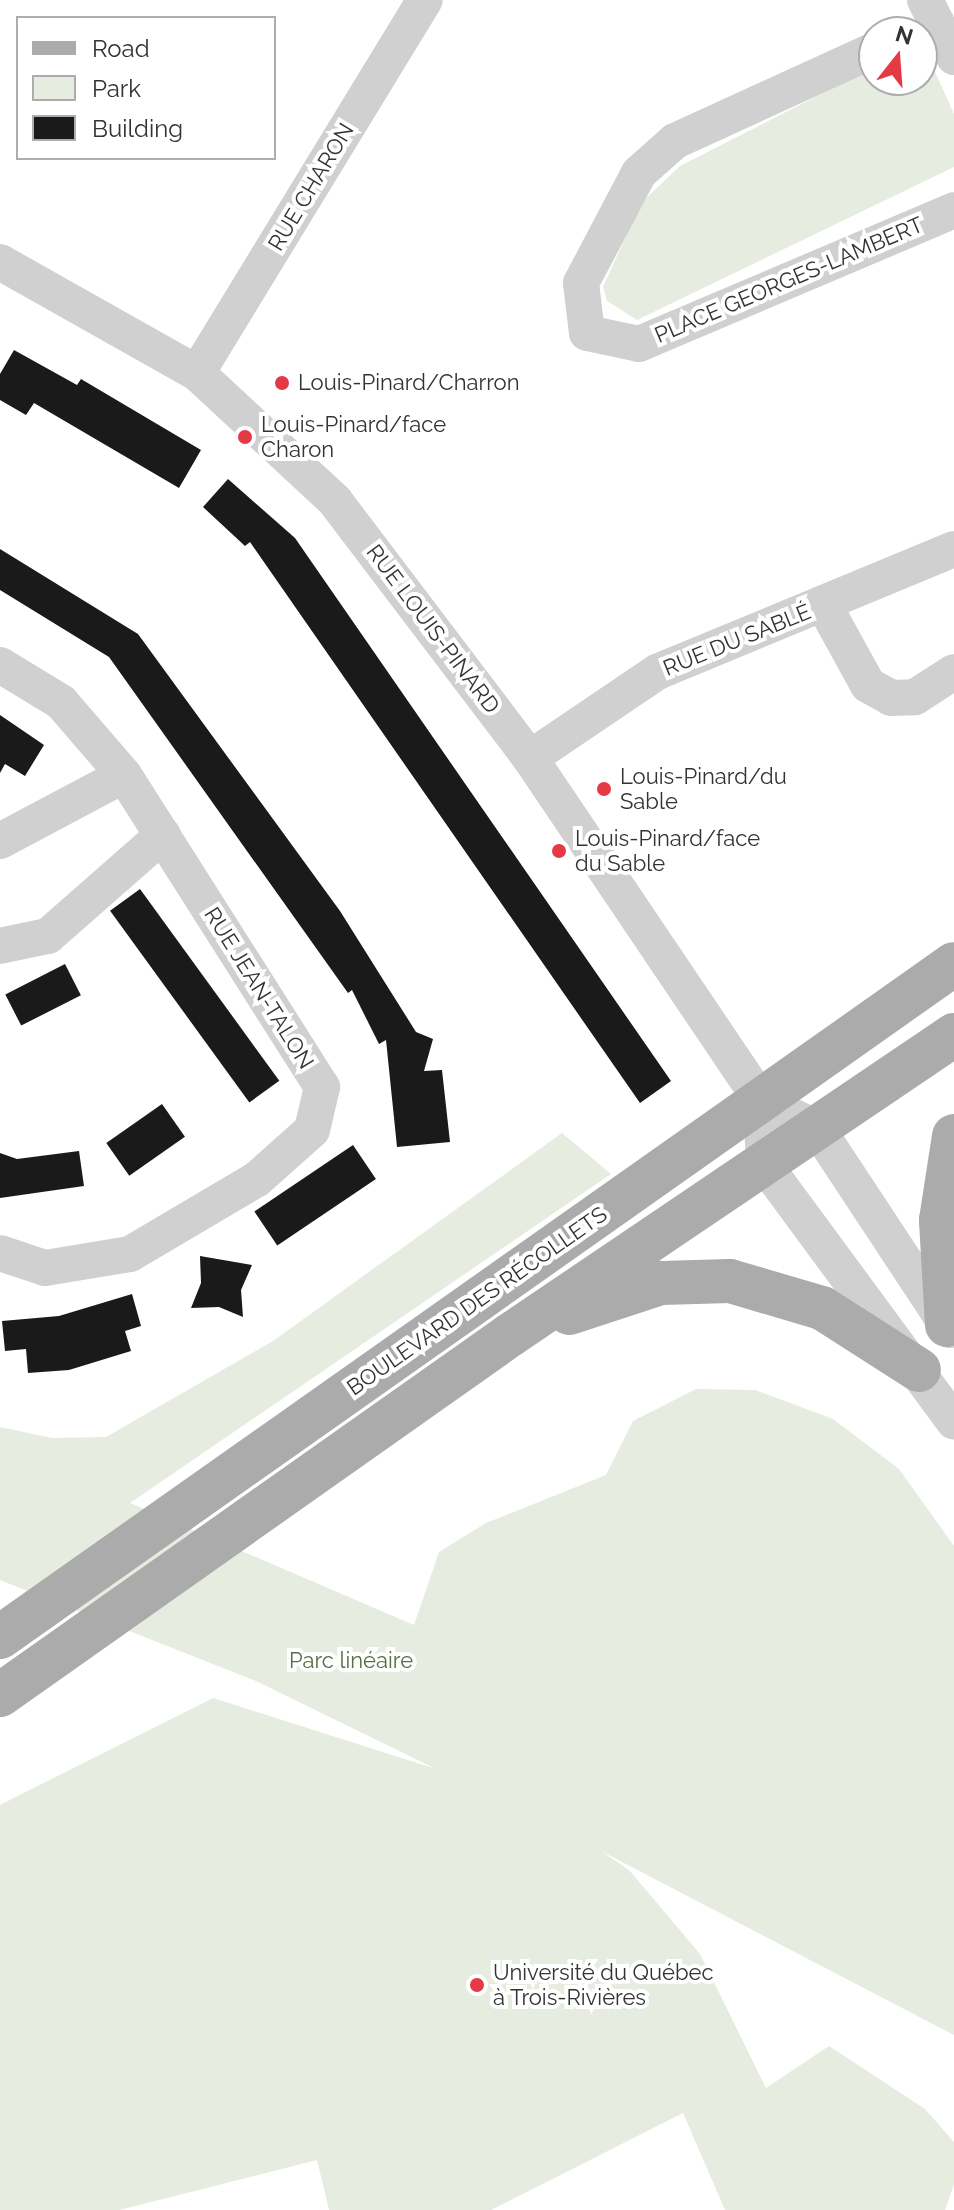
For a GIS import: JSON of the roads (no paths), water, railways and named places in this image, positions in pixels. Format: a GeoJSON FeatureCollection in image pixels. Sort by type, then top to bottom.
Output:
{"type":"FeatureCollection","features":[{"type":"Feature","properties":{"kind":"main road","name":"BOULEVARD DES RÉCOLLETS"},"geometry":{"type":"LineString","coordinates":[[0,1637],[954,964]]}},
{"type":"Feature","properties":{"kind":"main road"},"geometry":{"type":"LineString","coordinates":[[0,1695],[510,1335],[954,1035]]}},
{"type":"Feature","properties":{"kind":"main road"},"geometry":{"type":"LineString","coordinates":[[950,1330],[941,1220],[954,1136]]}},
{"type":"Feature","properties":{"kind":"main road"},"geometry":{"type":"LineString","coordinates":[[510,1335],[661,1283],[730,1281],[822,1308],[919,1370]]}},
{"type":"Feature","properties":{"kind":"street","name":"RUE CHARON"},"geometry":{"type":"LineString","coordinates":[[197,373],[425,0]]}},
{"type":"Feature","properties":{"kind":"street"},"geometry":{"type":"LineString","coordinates":[[938,36],[954,57]]}},
{"type":"Feature","properties":{"kind":"street","name":"PLACE GEORGES-LAMBERT"},"geometry":{"type":"LineString","coordinates":[[858,57],[675,141],[639,173],[581,283],[587,333],[639,344],[954,210]]}},
{"type":"Feature","properties":{"kind":"street","name":"RUE LOUIS-PINARD"},"geometry":{"type":"LineString","coordinates":[[0,262],[197,373],[335,501],[530,758],[761,1101]]}},
{"type":"Feature","properties":{"kind":"street","name":"RUE DU SABLÉ"},"geometry":{"type":"LineString","coordinates":[[530,758],[657,672],[954,549]]}},
{"type":"Feature","properties":{"kind":"street","name":"RUE DU SABLÉ"},"geometry":{"type":"LineString","coordinates":[[824,605],[868,685],[891,698],[915,697],[954,672]]}},
{"type":"Feature","properties":{"kind":"street","name":"RUE JEAN-TALON"},"geometry":{"type":"LineString","coordinates":[[0,665],[61,702],[124,775],[322,1087],[312,1130],[257,1179],[130,1254],[45,1268],[0,1253]]}},
{"type":"Feature","properties":{"kind":"street"},"geometry":{"type":"LineString","coordinates":[[0,841],[124,775]]}},
{"type":"Feature","properties":{"kind":"street"},"geometry":{"type":"LineString","coordinates":[[0,946],[48,936],[163,835]]}},
{"type":"Feature","properties":{"kind":"street"},"geometry":{"type":"LineString","coordinates":[[950,1330],[817,1128],[761,1101],[764,1164],[919,1370],[954,1422]]}},
{"type":"Feature","properties":{"kind":"place","name":"Louis-Pinard/Charron"},"geometry":{"type":"Point","coordinates":[282,383]}},
{"type":"Feature","properties":{"kind":"place","name":"Louis-Pinard/face Charon"},"geometry":{"type":"Point","coordinates":[245,437]}},
{"type":"Feature","properties":{"kind":"place","name":"Louis-Pinard/du Sable"},"geometry":{"type":"Point","coordinates":[604,789]}},
{"type":"Feature","properties":{"kind":"place","name":"Louis-Pinard/face du Sable"},"geometry":{"type":"Point","coordinates":[559,851]}},
{"type":"Feature","properties":{"kind":"place","name":"Université du Québec à Trois-Rivières"},"geometry":{"type":"Point","coordinates":[477,1985]}},
{"type":"Feature","properties":{"kind":"park label","name":"Parc linéaire"},"geometry":{"type":"Point","coordinates":[351,1661]}}]}
